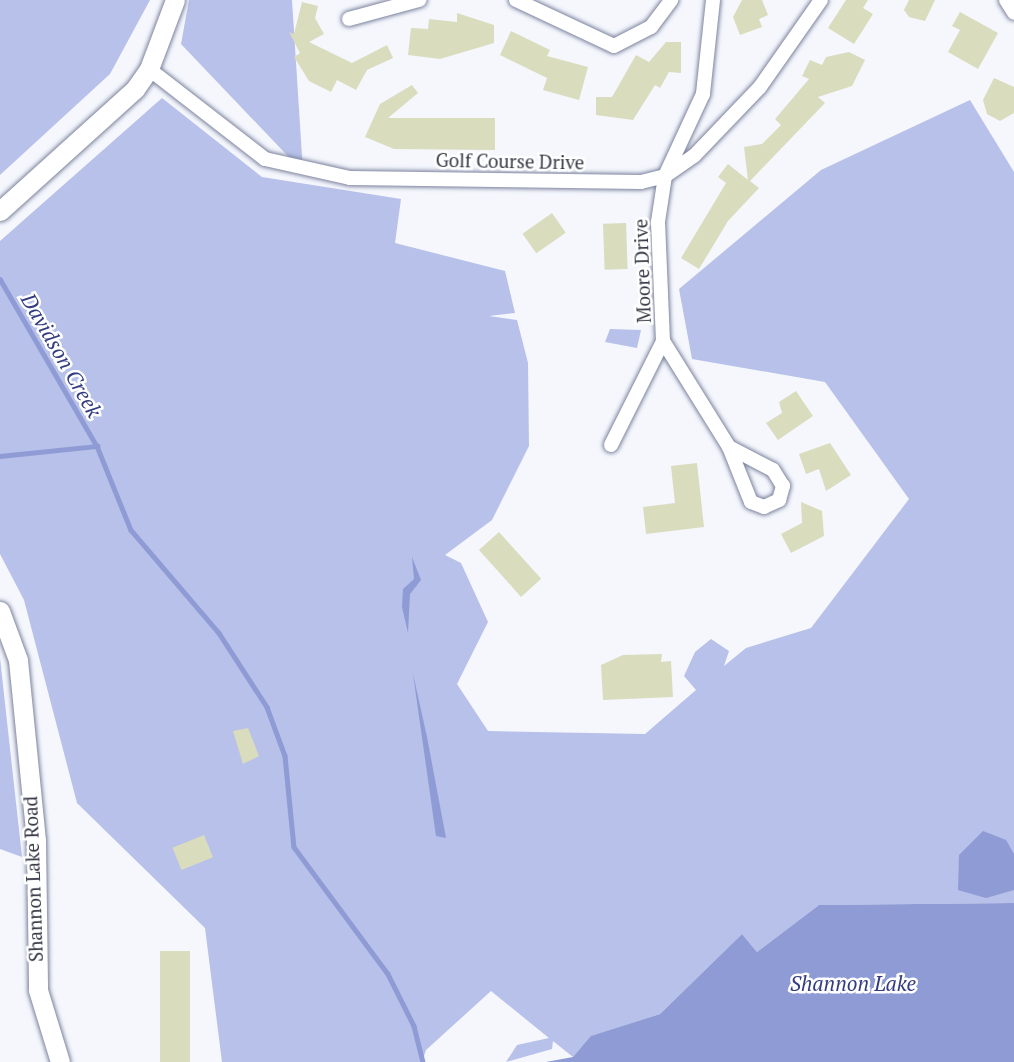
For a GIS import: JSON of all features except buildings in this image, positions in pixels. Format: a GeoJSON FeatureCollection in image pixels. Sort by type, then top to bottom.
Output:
{"type":"FeatureCollection","features":[{"type":"Feature","properties":{"kind":"main road"},"geometry":{"type":"LineString","coordinates":[[0,211],[119,107],[149,69],[175,0]]}},
{"type":"Feature","properties":{"kind":"main road","name":"Shannon Lake Road"},"geometry":{"type":"LineString","coordinates":[[0,611],[18,660],[36,841],[38,990],[60,1062]]}},
{"type":"Feature","properties":{"kind":"street"},"geometry":{"type":"LineString","coordinates":[[349,19],[419,0]]}},
{"type":"Feature","properties":{"kind":"street"},"geometry":{"type":"LineString","coordinates":[[516,0],[549,5],[614,47],[651,27],[671,0]]}},
{"type":"Feature","properties":{"kind":"street","name":"Moore Drive"},"geometry":{"type":"LineString","coordinates":[[713,0],[703,94],[665,176],[658,222],[663,341],[729,447]]}},
{"type":"Feature","properties":{"kind":"street"},"geometry":{"type":"LineString","coordinates":[[665,176],[760,87],[821,0]]}},
{"type":"Feature","properties":{"kind":"street"},"geometry":{"type":"LineString","coordinates":[[1006,0],[1014,13]]}},
{"type":"Feature","properties":{"kind":"street","name":"Golf Course Drive"},"geometry":{"type":"LineString","coordinates":[[149,69],[265,159],[350,178],[641,182],[665,176]]}},
{"type":"Feature","properties":{"kind":"street"},"geometry":{"type":"LineString","coordinates":[[611,445],[663,341]]}},
{"type":"Feature","properties":{"kind":"shaded area"},"geometry":{"type":"Polygon","coordinates":[[[0,0],[150,0],[110,74],[0,175],[0,0]]]}},
{"type":"Feature","properties":{"kind":"shaded area"},"geometry":{"type":"Polygon","coordinates":[[[189,0],[292,0],[303,172],[181,44],[189,0]]]}},
{"type":"Feature","properties":{"kind":"shaded area"},"geometry":{"type":"Polygon","coordinates":[[[162,98],[262,177],[401,199],[395,243],[505,271],[515,313],[489,316],[517,320],[528,363],[529,446],[492,520],[445,555],[461,563],[488,622],[457,684],[488,731],[645,734],[696,690],[684,676],[695,652],[711,639],[729,651],[724,666],[746,648],[811,628],[909,499],[825,382],[692,359],[679,289],[821,170],[970,100],[1014,172],[1014,903],[819,905],[757,952],[742,934],[660,1014],[592,1036],[573,1057],[553,1041],[552,1049],[506,1062],[517,1045],[549,1038],[491,991],[426,1050],[422,1062],[222,1062],[205,928],[77,803],[24,600],[0,554],[0,241],[162,98]]]}},
{"type":"Feature","properties":{"kind":"shaded area"},"geometry":{"type":"Polygon","coordinates":[[[610,329],[641,330],[637,348],[605,342],[610,329]]]}},
{"type":"Feature","properties":{"kind":"shaded area"},"geometry":{"type":"Polygon","coordinates":[[[0,658],[22,857],[0,849],[0,658]]]}},
{"type":"Feature","properties":{"kind":"water"},"geometry":{"type":"Polygon","coordinates":[[[412,557],[421,580],[410,594],[408,633],[402,607],[403,589],[414,579],[412,557]]]}},
{"type":"Feature","properties":{"kind":"water"},"geometry":{"type":"Polygon","coordinates":[[[413,674],[427,737],[446,838],[436,836],[413,674]]]}},
{"type":"Feature","properties":{"kind":"water"},"geometry":{"type":"Polygon","coordinates":[[[983,831],[1006,840],[1014,854],[1014,890],[986,898],[958,890],[959,855],[983,831]]]}},
{"type":"Feature","properties":{"kind":"water","name":"Shannon Lake"},"geometry":{"type":"Polygon","coordinates":[[[1014,903],[1014,1062],[546,1062],[573,1057],[591,1036],[660,1014],[742,934],[757,952],[819,905],[1014,903]]]}},
{"type":"Feature","properties":{"kind":"waterway","name":"Davidson Creek"},"geometry":{"type":"LineString","coordinates":[[0,279],[97,446],[131,530],[219,633],[267,707],[285,756],[294,847],[388,974],[414,1026],[423,1062]]}},
{"type":"Feature","properties":{"kind":"waterway"},"geometry":{"type":"LineString","coordinates":[[0,456],[97,446]]}}]}
